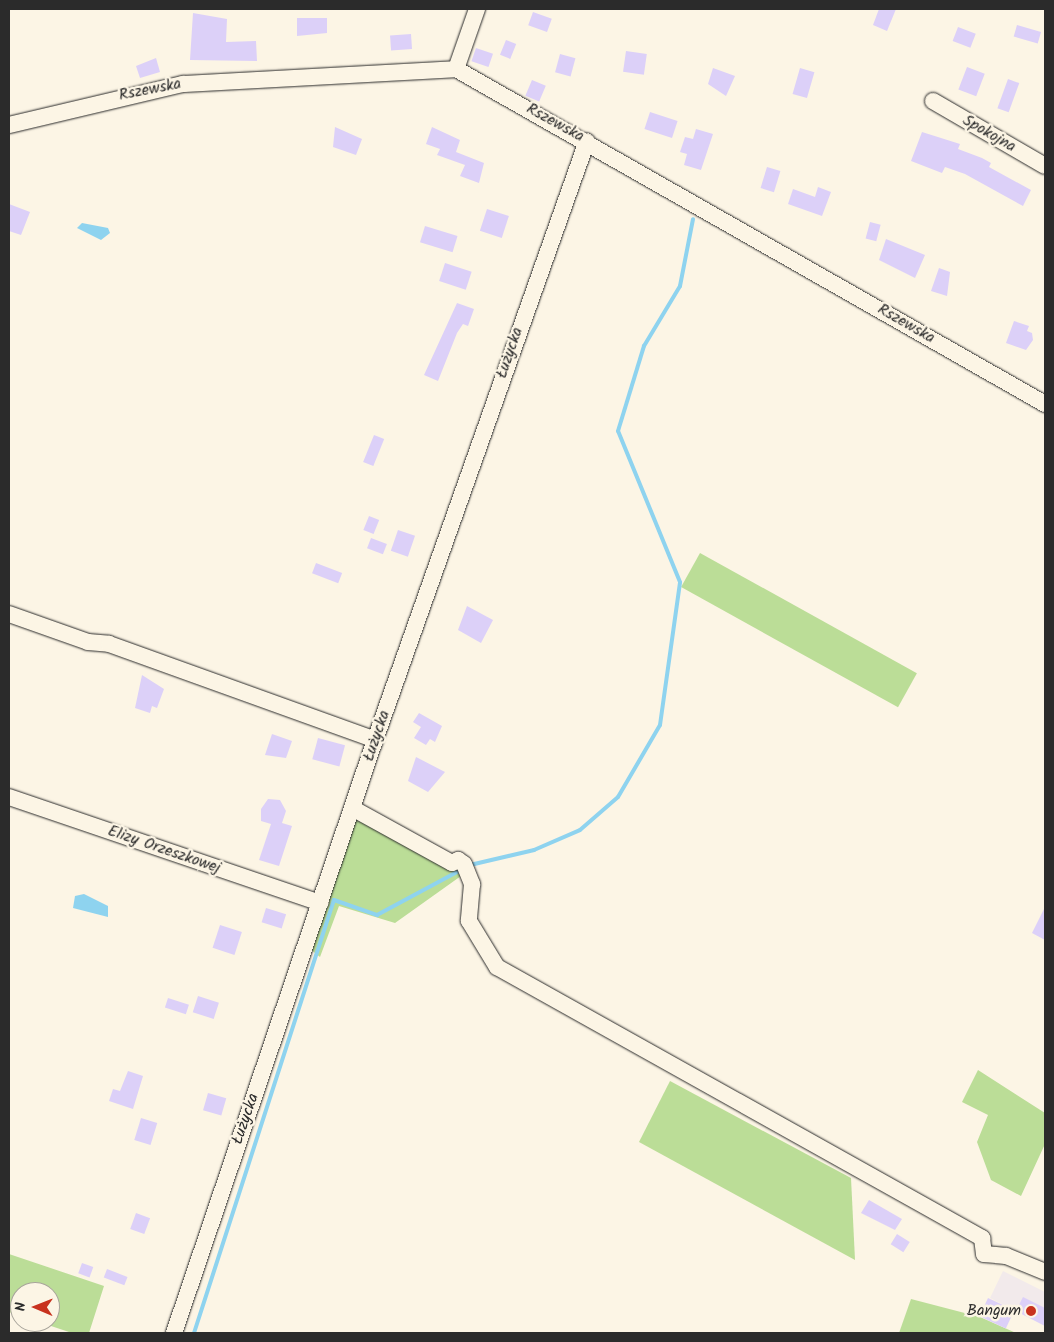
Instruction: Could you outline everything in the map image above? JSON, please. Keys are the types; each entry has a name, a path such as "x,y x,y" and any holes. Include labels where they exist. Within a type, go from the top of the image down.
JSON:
{"street":[{"path":"456,69 477,9"},
{"name":"Rszewska","path":"9,124 183,84 456,69 1044,398"},
{"name":"Spokojna","path":"933,101 1045,166"},
{"name":"Łużycka","path":"174,1333 375,740 587,141"},
{"path":"9,614 88,642 109,644 375,740"},
{"name":"Elizy Orzeszkowej","path":"9,797 320,903"},
{"path":"352,808 438,856 464,864 472,884 469,921 497,967 982,1238 984,1254 1006,1256 1045,1272"}],"shaded area":[{"name":"Bangum","path":"1003,1271 1045,1292 1045,1326 990,1298"}],"green space":[{"path":"700,553 917,673 898,707 681,587"},
{"path":"355,813 468,871 395,923 339,906 320,957 310,949"},
{"path":"978,1070 1045,1113 1045,1144 1021,1196 991,1180 977,1142 988,1115 962,1102"},
{"path":"670,1081 851,1178 855,1260 639,1142"},
{"path":"9,1254 104,1286 89,1333 72,1333 60,1329 60,1282 10,1282 9,1312"},
{"path":"911,1299 980,1317 1016,1333 899,1333"}],"water":[{"path":"82,223 108,228 110,233 101,240 77,228"},
{"path":"84,894 108,906 108,917 73,908 75,896"}],"building":[{"path":"879,9 896,9 887,31 873,25"},
{"path":"533,12 552,19 547,32 528,25"},
{"path":"193,13 227,19 226,42 256,41 257,61 190,60"},
{"path":"297,18 327,18 327,33 297,36"},
{"path":"1017,25 1041,32 1038,43 1014,37"},
{"path":"958,27 976,34 970,48 953,41"},
{"path":"411,34 412,49 391,50 390,35"},
{"path":"506,40 516,44 510,59 500,55"},
{"path":"476,48 493,54 488,67 471,61"},
{"path":"626,51 647,54 644,75 623,72"},
{"path":"560,54 575,58 571,76 555,72"},
{"path":"156,58 160,72 140,78 136,66"},
{"path":"967,67 985,74 976,96 958,89"},
{"path":"713,68 735,76 726,96 708,84"},
{"path":"800,68 814,72 807,98 793,94"},
{"path":"1008,79 1019,83 1009,112 997,108"},
{"path":"532,80 546,86 539,102 525,96"},
{"path":"650,112 678,121 672,138 644,129"},
{"path":"335,127 362,139 356,155 333,147"},
{"path":"432,127 460,140 456,152 484,163 479,183 460,176 465,165 437,155 440,149 426,144"},
{"path":"696,129 713,134 701,170 684,165 687,154 680,152 685,137 693,139"},
{"path":"922,132 960,144 958,149 991,163 989,167 1031,190 1023,206 965,174 945,167 942,173 911,161"},
{"path":"767,167 780,171 774,192 761,188"},
{"path":"818,187 831,192 822,216 788,204 793,189 815,197"},
{"path":"9,204 30,212 21,235 9,231"},
{"path":"487,209 509,216 502,238 480,231"},
{"path":"870,222 881,225 876,241 866,238"},
{"path":"425,226 458,236 453,252 420,242"},
{"path":"886,239 925,255 915,278 879,260"},
{"path":"445,263 472,272 466,290 439,281"},
{"path":"939,268 950,272 947,296 931,291"},
{"path":"457,303 474,309 468,326 463,324 457,333 438,381 424,375"},
{"path":"1014,321 1029,326 1027,331 1032,333 1033,340 1026,350 1006,343"},
{"path":"374,435 384,439 373,466 363,462"},
{"path":"369,516 379,520 374,534 363,530"},
{"path":"398,530 415,536 408,557 391,551"},
{"path":"371,538 387,544 383,554 367,548"},
{"path":"316,563 342,573 338,583 312,573"},
{"path":"467,606 493,620 481,643 458,630"},
{"path":"142,675 164,689 157,708 152,706 150,713 135,708"},
{"path":"419,713 442,726 435,742 430,739 426,745 414,738 421,727 413,722"},
{"path":"272,734 292,741 286,758 265,755"},
{"path":"318,738 345,745 339,766 312,759"},
{"path":"416,757 445,772 428,792 408,781"},
{"path":"268,799 280,800 286,811 282,823 292,826 279,866 259,860 271,824 261,821 261,809"},
{"path":"1045,907 1045,940 1032,933"},
{"path":"266,908 286,914 282,928 262,922"},
{"path":"220,925 242,932 234,955 213,948"},
{"path":"198,996 219,1003 214,1019 193,1012"},
{"path":"168,998 189,1005 186,1014 165,1008"},
{"path":"128,1071 143,1076 133,1109 109,1101 113,1089 120,1091"},
{"path":"208,1093 226,1098 221,1116 203,1110"},
{"path":"141,1118 157,1123 151,1145 134,1140"},
{"path":"869,1200 902,1219 895,1230 861,1213"},
{"path":"136,1213 150,1218 144,1234 130,1229"},
{"path":"897,1234 910,1242 903,1252 891,1244"},
{"path":"82,1263 93,1267 90,1277 78,1273"},
{"path":"107,1269 128,1277 124,1285 104,1277"},
{"path":"1023,1297 1045,1308 1045,1326 1016,1311"},
{"path":"988,1298 1014,1310 1006,1328 980,1316"}],"waterway":[{"path":"470,865 534,850 580,830 618,797 660,725 680,582 618,431 644,346 680,286 693,219"},
{"path":"194,1333 334,900 377,915 461,870"}],"place":[{"name":"Bangum","path":"1031,1311"}]}
